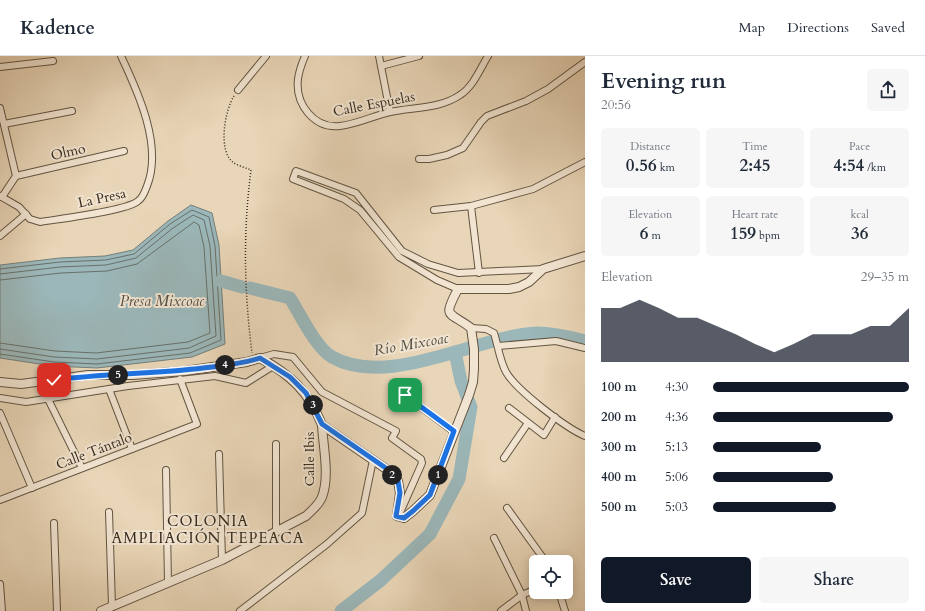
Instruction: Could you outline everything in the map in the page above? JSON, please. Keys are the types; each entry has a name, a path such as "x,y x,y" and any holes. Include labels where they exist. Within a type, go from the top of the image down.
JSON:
{"street":[{"name":"La Presa","path":"26,214 35,222 40,222 123,208 137,202 143,196 153,169 151,144 139,93 121,56"},
{"path":"238,90 266,56"},
{"name":"Calle Espuelas","path":"305,56 298,79 298,93 303,105 312,119 326,125 340,126 390,112 431,106 456,98 470,86 488,56"},
{"path":"379,56 390,112"},
{"path":"381,66 419,56"},
{"path":"0,67 53,61"},
{"path":"419,159 429,160 460,150 487,116 537,95 571,74 585,62"},
{"path":"0,108 7,144 16,176 1,196 19,207 26,214 0,236"},
{"path":"4,124 72,111"},
{"path":"0,142 7,144"},
{"name":"Olmo","path":"16,176 124,151"},
{"path":"434,210 471,206 533,189 585,162"},
{"path":"543,269 529,282 519,287 458,289 437,280 399,257 360,210 344,199 293,179 296,171 356,193 402,251 428,264 458,273 543,269 585,256"},
{"path":"471,206 479,273"},
{"path":"398,517 404,518 430,495 473,382 474,349 471,329 463,322 452,318 449,312 450,305 458,289"},
{"path":"471,329 486,329 494,334 506,372 514,383 576,432 585,436"},
{"path":"498,346 556,341 585,348"},
{"path":"0,398 26,402 180,379 215,376 246,383 263,362 274,354 293,357 322,392 396,431 392,438 421,459 422,464 398,517"},
{"path":"0,382 21,384 88,375 133,375 263,362"},
{"name":"Calle Ibis","path":"101,611 222,560 276,533 306,516 316,507 322,497 325,472 322,424 306,393 290,377 263,362"},
{"name":"Calle Tántalo","path":"0,500 197,424 180,379"},
{"path":"109,389 132,449"},
{"path":"405,395 454,431"},
{"path":"48,399 82,468"},
{"path":"509,408 544,435 556,417"},
{"path":"0,413 32,488"},
{"path":"504,458 528,423"},
{"path":"322,424 390,471 398,481 400,493 396,512 398,517"},
{"path":"276,444 276,533"},
{"path":"220,454 222,560"},
{"path":"240,611 327,544 362,513 373,460"},
{"path":"166,470 168,583"},
{"path":"507,508 541,555"},
{"path":"109,512 112,606"},
{"path":"54,523 57,611"},
{"path":"494,538 522,596 526,611"},
{"path":"0,584 2,611"},
{"path":"501,611 529,592"},
{"path":"561,599 565,611"}],"path":[{"path":"238,90 228,110 224,148 233,163 251,170 246,235 246,306 263,362"}],"water":[{"name":"Presa Mixcoac","path":"191,205 212,213 219,245 225,344 192,357 97,368 53,366 0,358 0,265 60,258 105,256 133,250 168,221"}],"waterway":[{"name":"Río Mixcoac","path":"221,281 242,287"},
{"name":"Río Mixcoac","path":"250,288 290,298 314,339 326,353 332,357 354,365 379,367 406,364 514,336 537,333 555,334 585,341"},
{"path":"341,611 381,580 430,534 459,479 471,407 461,381 455,352"}],"district":[{"name":"COLONIA AMPLIACIÓN TEPEACA","path":"208,530"}],"route":[{"path":"54,380 88,375 133,375 185,370 247,362 260,358 290,377 306,393 322,424 390,471 398,481 400,493 396,516 404,518 430,495 454,431 405,395"}]}
